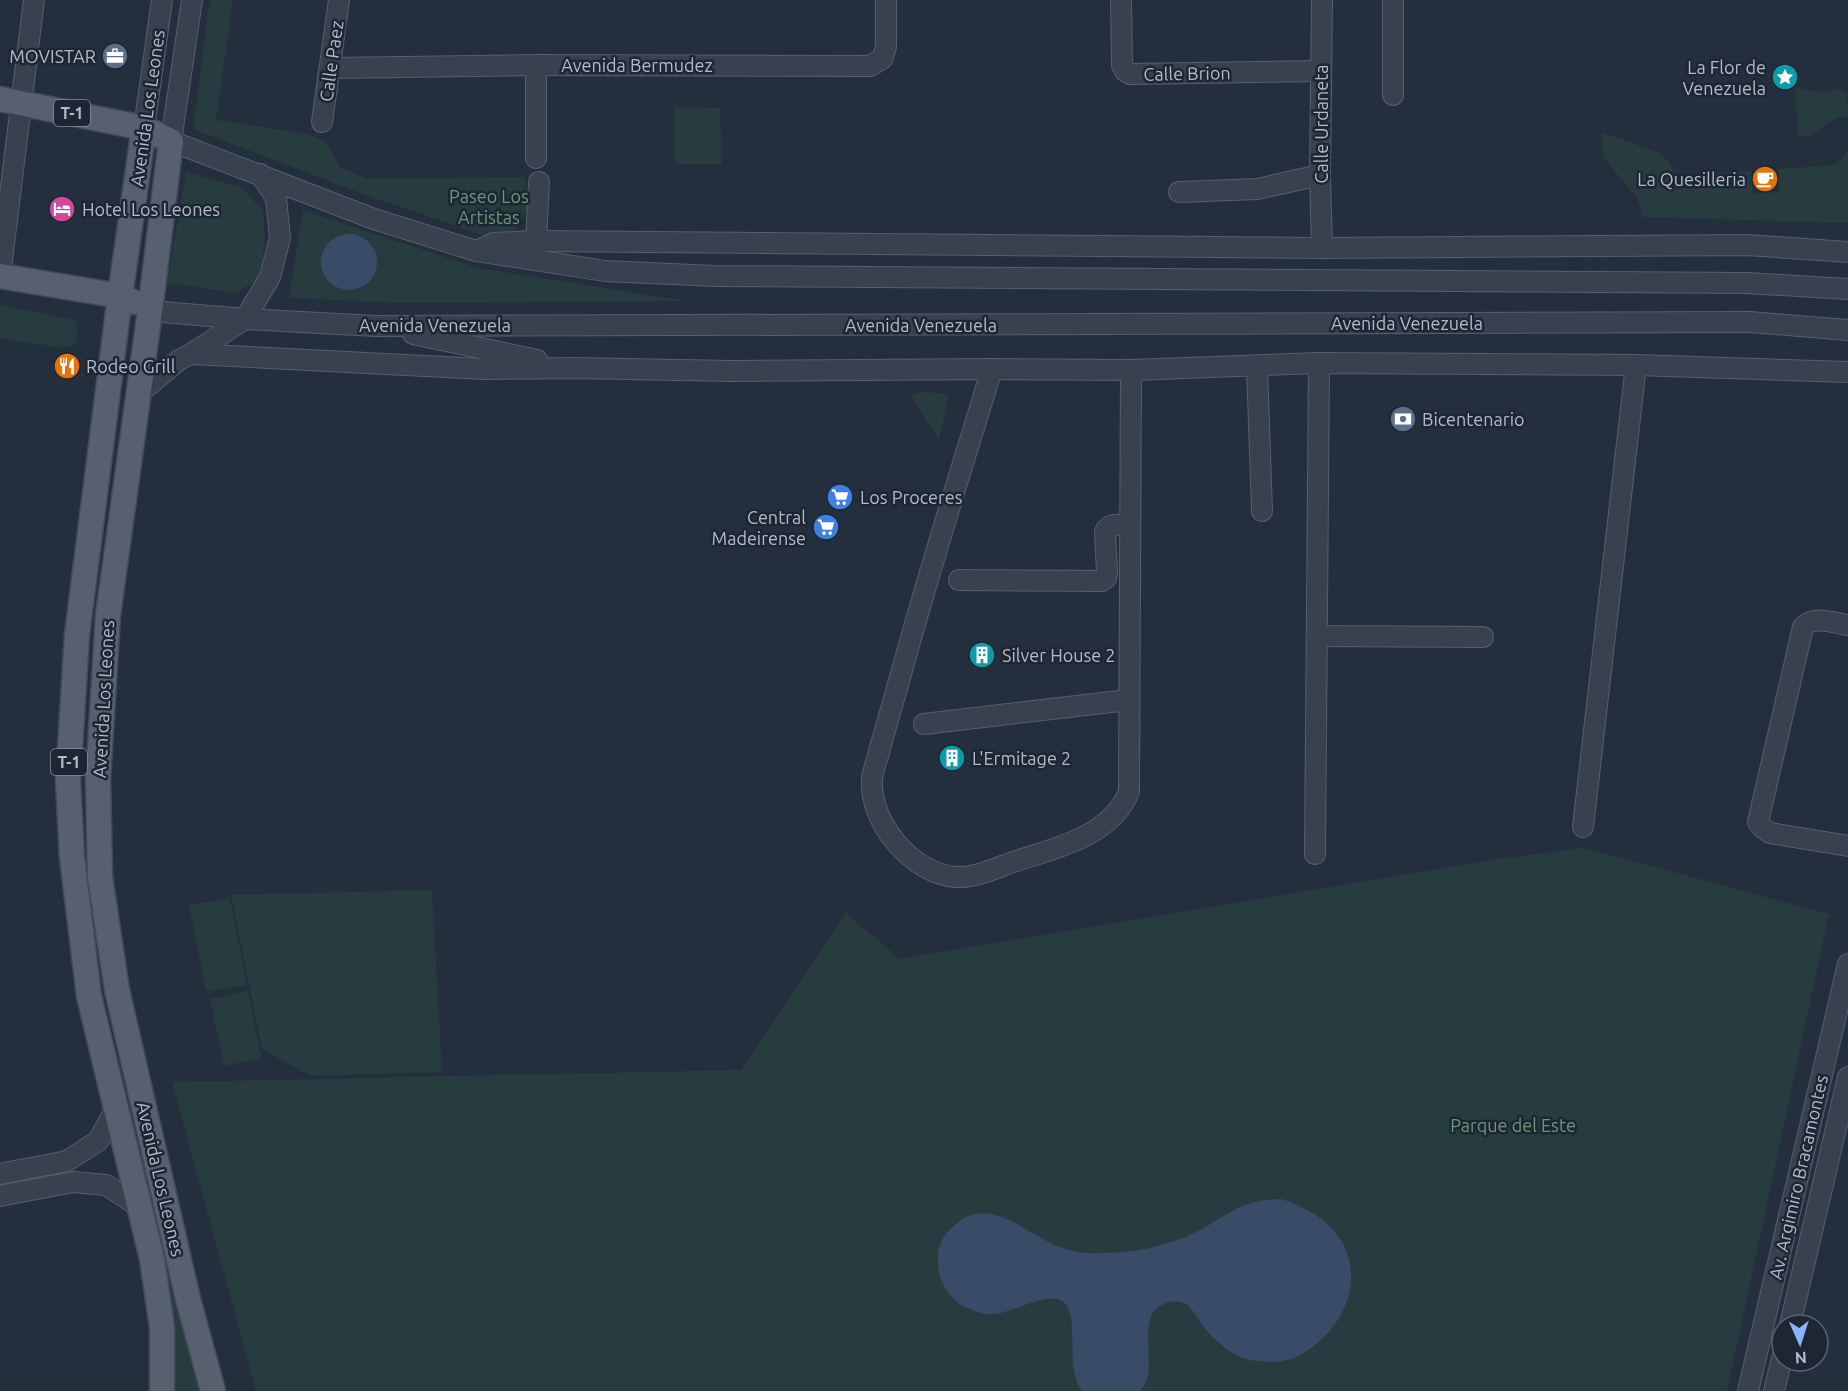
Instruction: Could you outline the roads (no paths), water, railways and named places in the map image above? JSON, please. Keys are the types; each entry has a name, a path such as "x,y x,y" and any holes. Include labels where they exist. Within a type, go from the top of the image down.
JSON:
{"main road":[{"name":"T-1","path":"11,101 144,128 171,141"},
{"name":"Avenida Los Leones","path":"144,128 77,635 68,781 72,857 89,996 152,1259 162,1327 162,1391"},
{"name":"Avenida Los Leones","path":"171,141 108,615 98,779 100,877 117,990 188,1299 213,1391"},
{"name":"Avenida Venezuela","path":"0,276 120,296 150,310"}],"street":[{"path":"0,276 11,101 34,0"},
{"name":"Avenida Los Leones","path":"144,128 162,0"},
{"name":"Avenida Los Leones","path":"171,141 192,0"},
{"name":"Calle Paez","path":"322,122 339,0"},
{"name":"Avenida Bermudez","path":"330,68 536,65 870,66 882,59 886,47 886,0"},
{"name":"Calle Brion","path":"1121,0 1122,65 1130,74 1321,71"},
{"name":"Calle Urdaneta","path":"1322,0 1320,175 1322,248"},
{"path":"1393,0 1393,95"},
{"path":"536,65 536,158"},
{"path":"171,141 374,219 476,251 605,271 715,276 1747,283 1848,288"},
{"path":"138,394 179,360 245,319 270,277 280,238 276,198 260,174"},
{"path":"1179,192 1257,189 1320,175"},
{"path":"536,241 539,182"},
{"path":"476,251 494,243 536,241 1322,248 1747,245 1848,252"},
{"name":"Avenida Venezuela","path":"150,310 245,319 376,326 1750,322 1848,330"},
{"path":"376,326 573,368"},
{"name":"Avenida Venezuela","path":"191,354 484,369 1131,370 1319,363 1636,365 1848,372"},
{"path":"1315,855 1319,363"},
{"path":"1583,827 1636,365"},
{"path":"1257,366 1262,511"},
{"path":"992,369 918,612 872,779 877,813 888,832 905,853 918,864 956,877 978,874 1083,839 1123,806 1129,792 1131,370"},
{"path":"959,580 1102,581 1106,578 1107,573 1105,532 1107,527 1130,525"},
{"path":"1848,625 1815,620 1803,627 1758,822 1770,833 1848,846"},
{"path":"1317,636 1483,637"},
{"path":"924,724 1128,700"},
{"name":"Av. Argimiro Bracamontes","path":"1748,1391 1848,964"},
{"path":"1793,1313 1848,1077"},
{"path":"0,1174 67,1161 98,1141 116,1109"},
{"path":"0,1196 73,1182 106,1185 140,1207"},
{"path":"1774,1391 1778,1373"}],"water":[{"path":"349,234 364,239 372,247 377,262 372,277 364,285 349,290 334,285 326,277 321,262 326,247 334,239"},
{"path":"1281,1199 1310,1211 1334,1230 1345,1248 1351,1275 1347,1301 1334,1325 1315,1345 1298,1356 1286,1360 1255,1361 1237,1355 1212,1337 1189,1306 1181,1302 1172,1302 1155,1310 1150,1320 1149,1371 1140,1391 1083,1391 1077,1382 1074,1370 1071,1317 1068,1307 1062,1301 1047,1299 1000,1313 981,1313 964,1307 955,1300 944,1287 940,1277 939,1249 945,1236 968,1216 980,1213 1007,1219 1068,1250 1114,1253 1151,1248 1175,1241 1246,1205"}],"place":[{"name":"MOVISTAR","path":"115,56"},
{"name":"La Flor de Venezuela","path":"1785,77"},
{"name":"La Quesilleria","path":"1765,179"},
{"name":"Hotel Los Leones","path":"62,209"},
{"name":"Rodeo Grill","path":"67,366"},
{"name":"Bicentenario","path":"1403,419"},
{"name":"Los Proceres","path":"840,497"},
{"name":"Central Madeirense","path":"826,527"},
{"name":"Silver House 2","path":"982,655"},
{"name":"L'Ermitage 2","path":"952,758"}],"park label":[{"name":"Paseo Los Artistas","path":"489,206"},
{"name":"Parque del Este","path":"1513,1125"}]}
